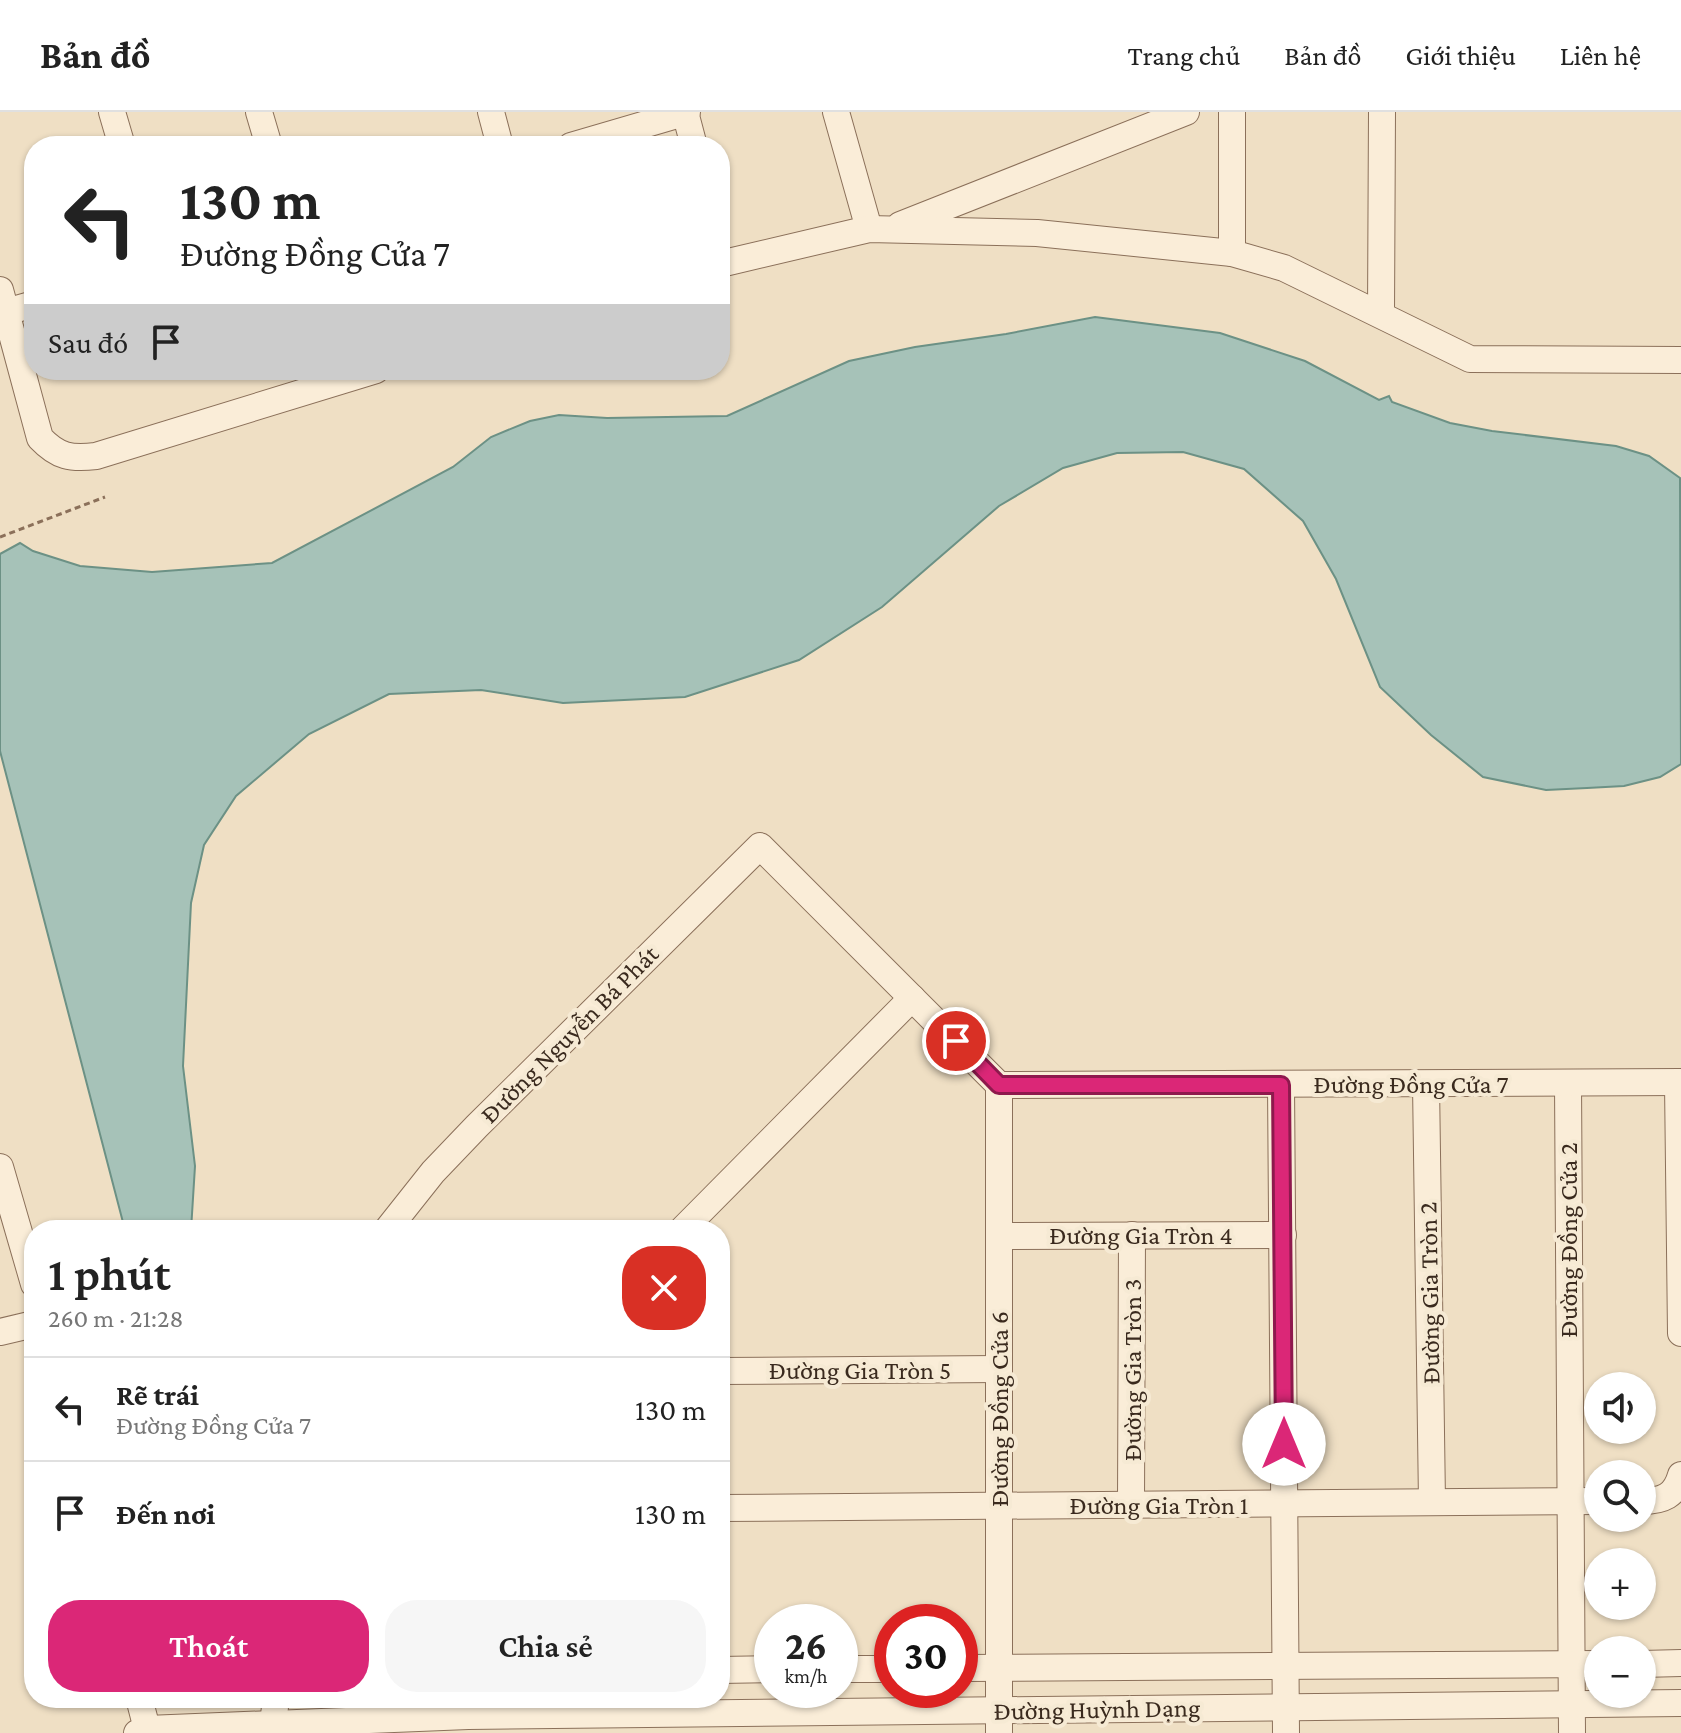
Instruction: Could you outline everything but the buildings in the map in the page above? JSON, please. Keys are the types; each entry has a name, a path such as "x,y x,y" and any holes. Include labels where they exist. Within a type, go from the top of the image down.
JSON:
{"street":[{"path":"112,112 119,136"},
{"path":"259,112 266,136"},
{"path":"491,112 497,136"},
{"path":"605,136 686,112 692,136"},
{"path":"836,112 879,229"},
{"path":"730,255 879,229 1186,112"},
{"path":"1232,112 1232,253"},
{"path":"1381,314 1382,112"},
{"path":"879,229 1037,233 1232,253 1284,268 1470,359 1681,360"},
{"path":"24,303 3,301 24,379"},
{"path":"24,380 40,438 53,452 72,459 96,456 324,380"},
{"name":"Đường Nguyễn Bá Phát","path":"395,1220 433,1172 477,1126 760,846 912,998"},
{"path":"692,1220 912,998 999,1085"},
{"path":"1679,1082 1681,1333"},
{"name":"Đường Đồng Cửa 7","path":"999,1085 1679,1082"},
{"name":"Đường Đồng Cửa 2","path":"1568,1083 1572,1733"},
{"name":"Đường Gia Tròn 2","path":"1426,1084 1432,1502"},
{"name":"Đường Đồng Cửa 6","path":"999,1085 999,1722"},
{"path":"1281,1085 1286,1720"},
{"path":"0,1167 24,1250"},
{"name":"Đường Gia Tròn 3","path":"1131,1505 1132,1235"},
{"name":"Đường Gia Tròn 4","path":"999,1236 1283,1235"},
{"path":"0,1332 24,1326"},
{"name":"Đường Gia Tròn 5","path":"730,1371 999,1369"},
{"path":"1656,1501 1670,1496 1681,1475"},
{"name":"Đường Gia Tròn 1","path":"730,1508 1584,1501"},
{"path":"1656,1664 1681,1663"},
{"name":"Đường Huỳnh Dạng","path":"978,1668 1584,1664"},
{"path":"730,1670 754,1669"},
{"name":"Đường Huỳnh Dạng","path":"142,1731 272,1729 468,1716 999,1722 1286,1720 1572,1704 1681,1703"},
{"path":"140,1708 142,1731"},
{"path":"272,1729 275,1708"}],"path":[{"path":"0,537 105,497"}],"water":[{"path":"1095,317 1220,333 1305,361 1379,400 1389,396 1392,402 1450,423 1616,446 1649,456 1680,478 1681,764 1660,777 1624,786 1546,790 1483,777 1431,735 1380,687 1336,579 1303,521 1244,469 1183,452 1117,453 1063,468 999,506 882,607 799,660 685,697 563,703 481,690 389,694 309,734 236,796 204,845 191,903 183,1066 195,1166 192,1220 122,1220 0,751 0,554 20,543 33,551 80,566 152,572 272,563 453,467 491,437 530,421 559,415 607,418 727,416 849,361 915,347"}],"route":[{"path":"956,1041 999,1085 1281,1085 1284,1444"}]}
